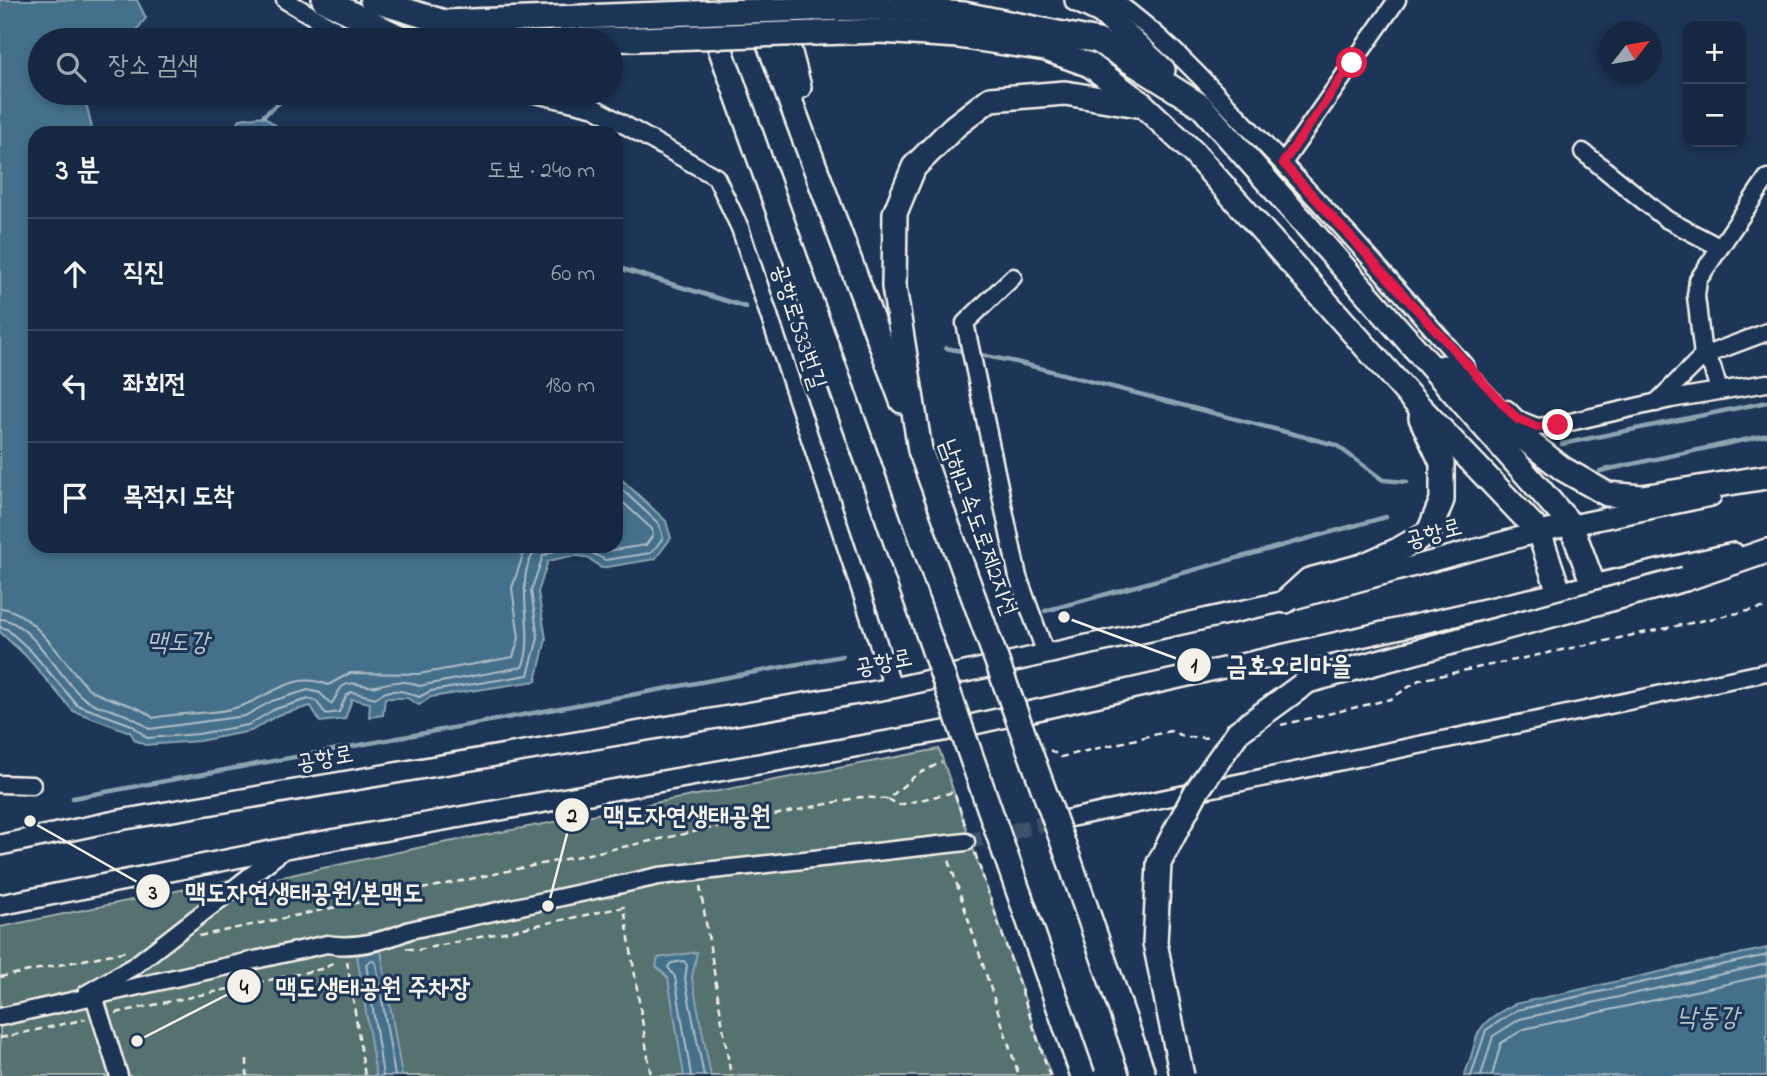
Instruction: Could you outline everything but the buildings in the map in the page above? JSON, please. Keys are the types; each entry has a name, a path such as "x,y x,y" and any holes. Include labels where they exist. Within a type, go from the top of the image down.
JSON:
{"highway":[{"path":"324,0 381,28"},
{"path":"372,0 444,22 877,8 964,15 1098,41 1201,106"},
{"path":"703,0 1083,1076"},
{"name":"남해고속도로제2지선","path":"753,0 1070,862 1144,1076"},
{"path":"776,0 835,222"},
{"path":"1067,0 1107,6"},
{"path":"1077,0 1107,6 1201,106 1422,353 1571,525 1593,584"},
{"path":"623,39 880,31 958,37 1046,49 1090,65 1144,106 1192,151 1413,400 1539,532 1559,592"},
{"path":"920,450 894,288 895,213 914,167 955,126 990,99 1065,93 1144,106"},
{"path":"1422,353 1471,383 1521,436 1563,469 1607,495 1642,498 1767,477"},
{"path":"1286,601 1309,580 1362,566 1398,551 1429,531 1442,500 1442,463 1413,400"},
{"path":"1182,1076 1155,943 1159,863 1196,792 1238,732 1308,681 1685,579 1767,548"}],"main road":[{"name":"공항로","path":"0,845 120,820 893,688 1286,601 1539,532 1767,485"},
{"path":"0,905 286,848 944,732 1593,584 1767,548"}],"street":[{"path":"285,0 333,28"},
{"path":"1283,163 1396,0"},
{"path":"1107,6 1152,29 1283,163 1466,367 1517,419 1537,427 1558,425 1656,402 1767,383"},
{"name":"공항로533번길","path":"583,105 596,108 716,177 740,228 893,688"},
{"path":"1583,152 1666,219 1719,247"},
{"path":"1718,390 1712,367 1703,356 1696,296 1698,280 1767,178"},
{"path":"1013,277 965,323 1018,577 1045,654"},
{"path":"1656,402 1703,356 1767,332"},
{"path":"1422,353 1442,353 1466,367"},
{"path":"1061,820 1767,672"},
{"path":"0,784 32,785"},
{"path":"0,1017 327,944 346,947 391,938 410,929 659,876 966,842"},
{"path":"86,998 134,966 286,848"},
{"path":"86,998 119,1076"}],"path":[{"path":"1276,727 1391,699 1419,680 1767,607"},
{"path":"1045,746 1061,757 1170,731 1186,737 1214,738"},
{"path":"164,943 860,797 888,799 916,775 942,762"},
{"path":"948,846 951,872 1019,1076"},
{"path":"698,872 731,1076"},
{"path":"394,945 418,950 624,907 651,1076"},
{"path":"993,907 1050,1076"},
{"path":"0,977 136,949"},
{"path":"103,1016 326,968 345,954 365,1076"},
{"path":"0,1038 90,1018"},
{"path":"247,1059 247,1076"}],"green space":[{"path":"939,749 1051,1076 0,1076 0,927 239,878 253,883 422,847"}],"water":[{"name":"맥도강","path":"0,0 137,0 146,18 138,28 28,28 28,105 87,105 91,126 28,126 28,553 623,553 623,481 666,521 671,538 655,559 601,568 589,559 576,556 548,561 538,592 546,639 536,681 431,697 419,705 407,698 385,698 383,715 369,717 370,703 352,699 345,719 320,722 311,706 278,715 251,731 199,741 145,745 135,740 130,732 73,711 26,656 0,632"},
{"path":"263,116 277,126 236,126 240,119"},
{"name":"낙동강","path":"1767,948 1767,1076 1464,1076 1478,1033 1489,1019 1515,1004"},
{"path":"381,951 402,1076 376,1076 357,955"},
{"path":"697,952 692,978 711,1076 684,1076 668,978 656,966 658,958"}],"waterway":[{"path":"263,116 276,105"},
{"path":"623,269 746,307"},
{"path":"946,348 1016,362 1336,445 1383,480 1407,482"},
{"path":"1562,444 1767,402"},
{"path":"1600,471 1767,435"},
{"path":"1045,611 1386,517"},
{"path":"73,798 842,656"}],"tunnel":[{"path":"966,842 1061,820"}],"place":[{"name":"금호오리마을","path":"1064,617"},
{"name":"맥도자연생태공원/본맥도","path":"30,821"},
{"name":"맥도자연생태공원","path":"548,906"},
{"name":"맥도생태공원 주차장","path":"137,1041"}],"route":[{"path":"1352,63 1283,163 1466,367 1517,419 1537,427 1558,425"}]}
